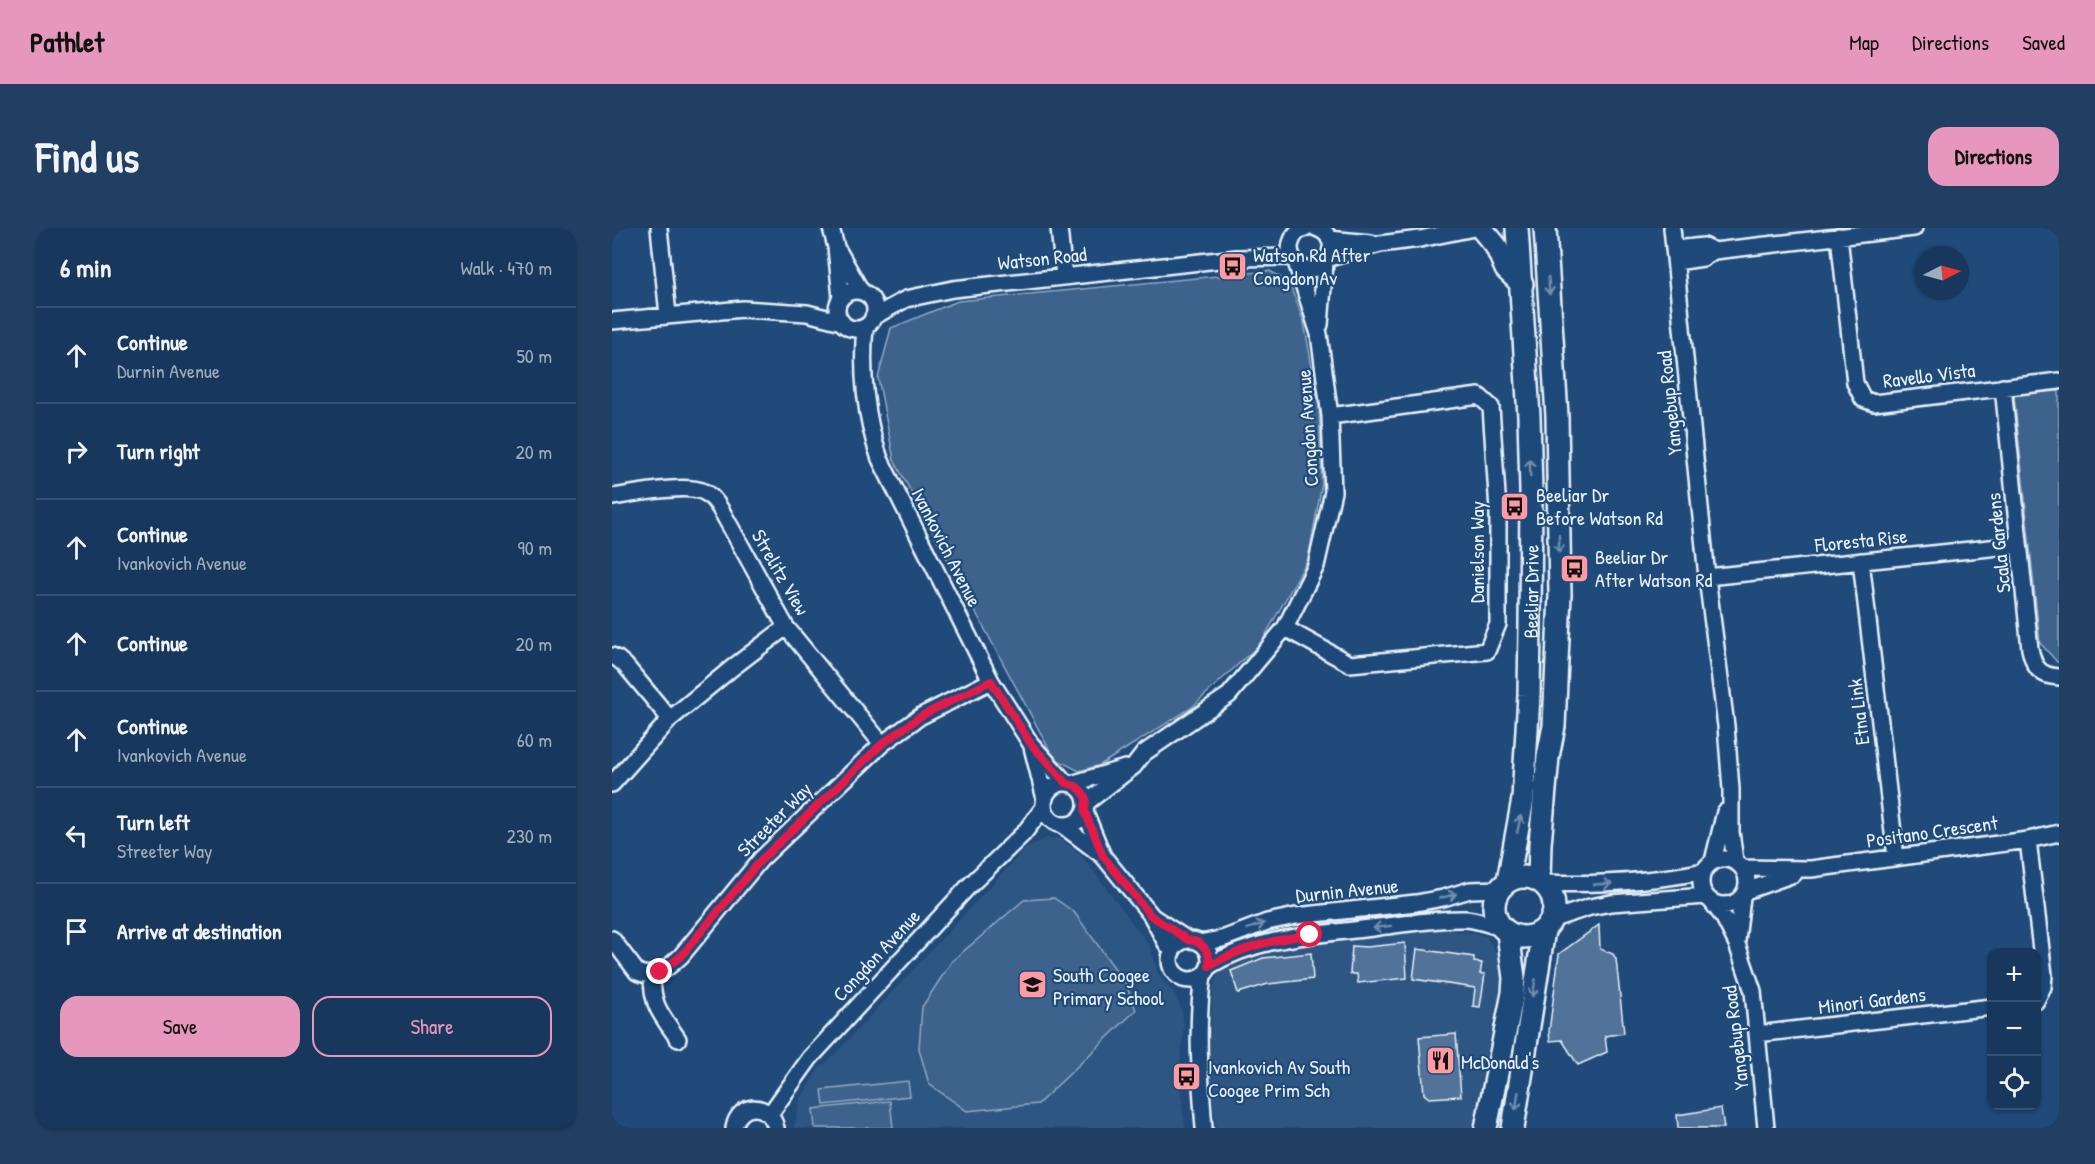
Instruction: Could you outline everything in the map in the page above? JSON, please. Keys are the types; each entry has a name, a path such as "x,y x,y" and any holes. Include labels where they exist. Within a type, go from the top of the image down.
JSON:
{"highway":[{"path":"1481,228 1496,246 1506,269 1522,284"},
{"name":"Beeliar Drive","path":"1504,885 1521,815 1529,694 1531,491 1522,284 1517,228"},
{"name":"Beeliar Drive","path":"1541,230 1557,416 1560,595 1554,726 1548,757 1540,844 1542,882"},
{"path":"1513,1128 1554,899 1542,882 1523,876 1504,885 1494,908 1498,922 1505,930 1523,937 1531,937 1548,924"},
{"path":"1486,1128 1513,993 1514,978 1505,930"}],"street":[{"path":"659,228 668,315"},
{"path":"831,228 836,247 840,301 837,311 844,325"},
{"path":"1059,228 1064,277"},
{"path":"1309,231 1290,251 1294,260 1301,266 1314,268 1327,260 1380,244 1474,228"},
{"name":"Yangebup Road","path":"1672,228 1707,577 1726,726 1731,789 1731,832 1739,864"},
{"path":"1675,255 1704,246 1714,251 1914,228"},
{"path":"1309,231 1380,244"},
{"path":"1309,231 1331,251 1327,260"},
{"name":"Watson Road","path":"1254,257 1309,231"},
{"name":"Ravello Vista","path":"1839,236 1855,383 1863,399 1874,403 2059,381"},
{"path":"612,321 742,309 807,313 858,329 869,322 875,307 836,247"},
{"name":"Watson Road","path":"865,294 906,299 953,289 1254,257 1294,260"},
{"name":"Congdon Avenue","path":"1086,807 1134,766 1144,753 1229,695 1286,628 1316,566 1333,492 1330,416 1319,334 1294,260"},
{"name":"Congdon Avenue","path":"1319,334 1327,260"},
{"path":"807,313 840,301 854,291 865,294"},
{"name":"Watson Road","path":"869,322 906,299"},
{"name":"Ivankovich Avenue","path":"869,322 862,355 870,428 880,459 991,681 1031,744 1069,784"},
{"name":"Ivankovich Avenue","path":"844,325 862,355"},
{"name":"Scala Gardens","path":"2003,387 2033,665 2051,677 2059,677"},
{"name":"Danielson Way","path":"1286,628 1350,664 1486,651 1498,624 1498,510 1491,406 1479,396 1330,416"},
{"name":"Strelitz View","path":"612,496 686,488 707,493 725,517 786,627 882,744"},
{"name":"Floresta Rise","path":"1707,577 2019,545"},
{"name":"Etna Link","path":"1861,561 1896,858"},
{"path":"612,784 670,719 786,627"},
{"path":"612,656 625,665 670,719"},
{"name":"Streeter Way","path":"652,975 668,968 681,956 761,860 882,744 921,716 991,681"},
{"name":"Ivankovich Avenue","path":"1031,744 1044,803"},
{"name":"Congdon Avenue","path":"1069,784 1134,766"},
{"path":"1103,856 1082,791 1069,784 1053,787 1044,803 1046,814 1052,821 1103,856 1150,915 1172,950"},
{"name":"Yangebup Road","path":"1708,866 1731,789"},
{"name":"Congdon Avenue","path":"773,1121 810,1058 968,887 1024,833 1044,803"},
{"path":"1060,825 1077,823 1086,807"},
{"name":"Congdon Avenue","path":"1024,833 1060,825"},
{"name":"Positano Crescent","path":"1744,894 1780,877 1811,869 2028,840 2059,833"},
{"path":"2028,840 2041,948"},
{"path":"1542,882 1589,885 1639,882 1708,866 1725,858 1739,864 1747,878 1744,894 1730,904 1721,905 1709,899 1611,903 1590,907 1548,924"},
{"name":"Positano Crescent","path":"1739,864 1811,869"},
{"path":"1708,866 1701,883 1709,899"},
{"name":"Durnin Avenue","path":"1194,941 1222,939 1267,922 1296,916 1416,903 1470,890 1504,885"},
{"name":"Yangebup Road","path":"1737,944 1739,913 1744,894"},
{"name":"Yangebup Road","path":"1709,899 1724,918 1737,944 1753,991 1766,1128"},
{"path":"1150,915 1194,941 1209,953 1199,1022 1199,1069 1204,1128"},
{"name":"Durnin Avenue","path":"1206,971 1224,957 1258,944 1301,936 1468,919 1505,930"},
{"path":"612,939 637,972 652,975 655,1005 678,1039"},
{"path":"1194,941 1176,945 1169,961 1173,972 1182,979 1199,1022"},
{"path":"2041,950 2044,975 2041,992"},
{"path":"1182,979 1193,980 1206,971"},
{"name":"Minori Gardens","path":"1757,1034 1987,1008"},
{"path":"734,1128 738,1116 744,1111 757,1108 773,1121"}],"shaded area":[{"path":"1270,271 1289,283 1304,322 1319,406 1322,484 1308,559 1261,643 1191,708 1100,765 1079,771 1054,758 894,460 878,378 891,328 958,301"},
{"path":"2059,391 2059,662 2057,662 2040,643 2014,395"},
{"name":"South Coogee Primary School","path":"1047,838 1061,839 1082,856 1150,946 1157,971 1175,994 1182,1011 1184,1026 1179,1075 1185,1128 794,1128 800,1100 818,1070 1026,848"},
{"path":"1054,898 1074,912 1126,984 1136,1010 1038,1104 967,1111 929,1084 919,1049 922,1007 952,961 1024,900"},
{"path":"1445,929 1486,936 1502,962 1503,979 1479,1097 1482,1108 1478,1128 1216,1128 1209,1063 1213,987 1220,969 1246,956 1305,942"},
{"path":"908,1081 910,1096 824,1105 822,1090"},
{"path":"890,1101 893,1128 815,1128 813,1109"}],"building":[{"path":"1599,925 1600,949 1613,954 1616,959 1624,1033 1605,1036 1607,1052 1578,1065 1562,1040 1550,1041 1549,1032 1559,954"},
{"path":"1405,943 1407,978 1358,983 1357,974 1350,974 1352,946 1367,947"},
{"path":"1417,949 1474,957 1474,962 1482,963 1480,974 1485,974 1480,1007 1473,1006 1475,988 1413,979"},
{"path":"1311,953 1313,979 1268,984 1238,993 1231,971 1263,958"},
{"path":"1456,1034 1461,1096 1429,1098 1424,1094 1419,1037"},
{"path":"1721,1108 1724,1128 1678,1128 1677,1115"}],"place":[{"name":"Watson Rd After Congdon Av","path":"1232,266"},
{"name":"Beeliar Dr Before Watson Rd","path":"1515,506"},
{"name":"Beeliar Dr After Watson Rd","path":"1574,568"},
{"name":"South Coogee Primary School","path":"1032,985"},
{"name":"McDonald's","path":"1440,1061"},
{"name":"Ivankovich Av South Coogee Prim Sch","path":"1187,1077"}],"route":[{"path":"660,972 681,956 761,860 882,744 921,716 991,681 1031,744 1066,783 1082,791 1086,799 1085,812 1103,856 1150,915 1188,940 1195,940 1205,947 1209,953 1209,966 1224,957 1258,944 1310,935"}]}
